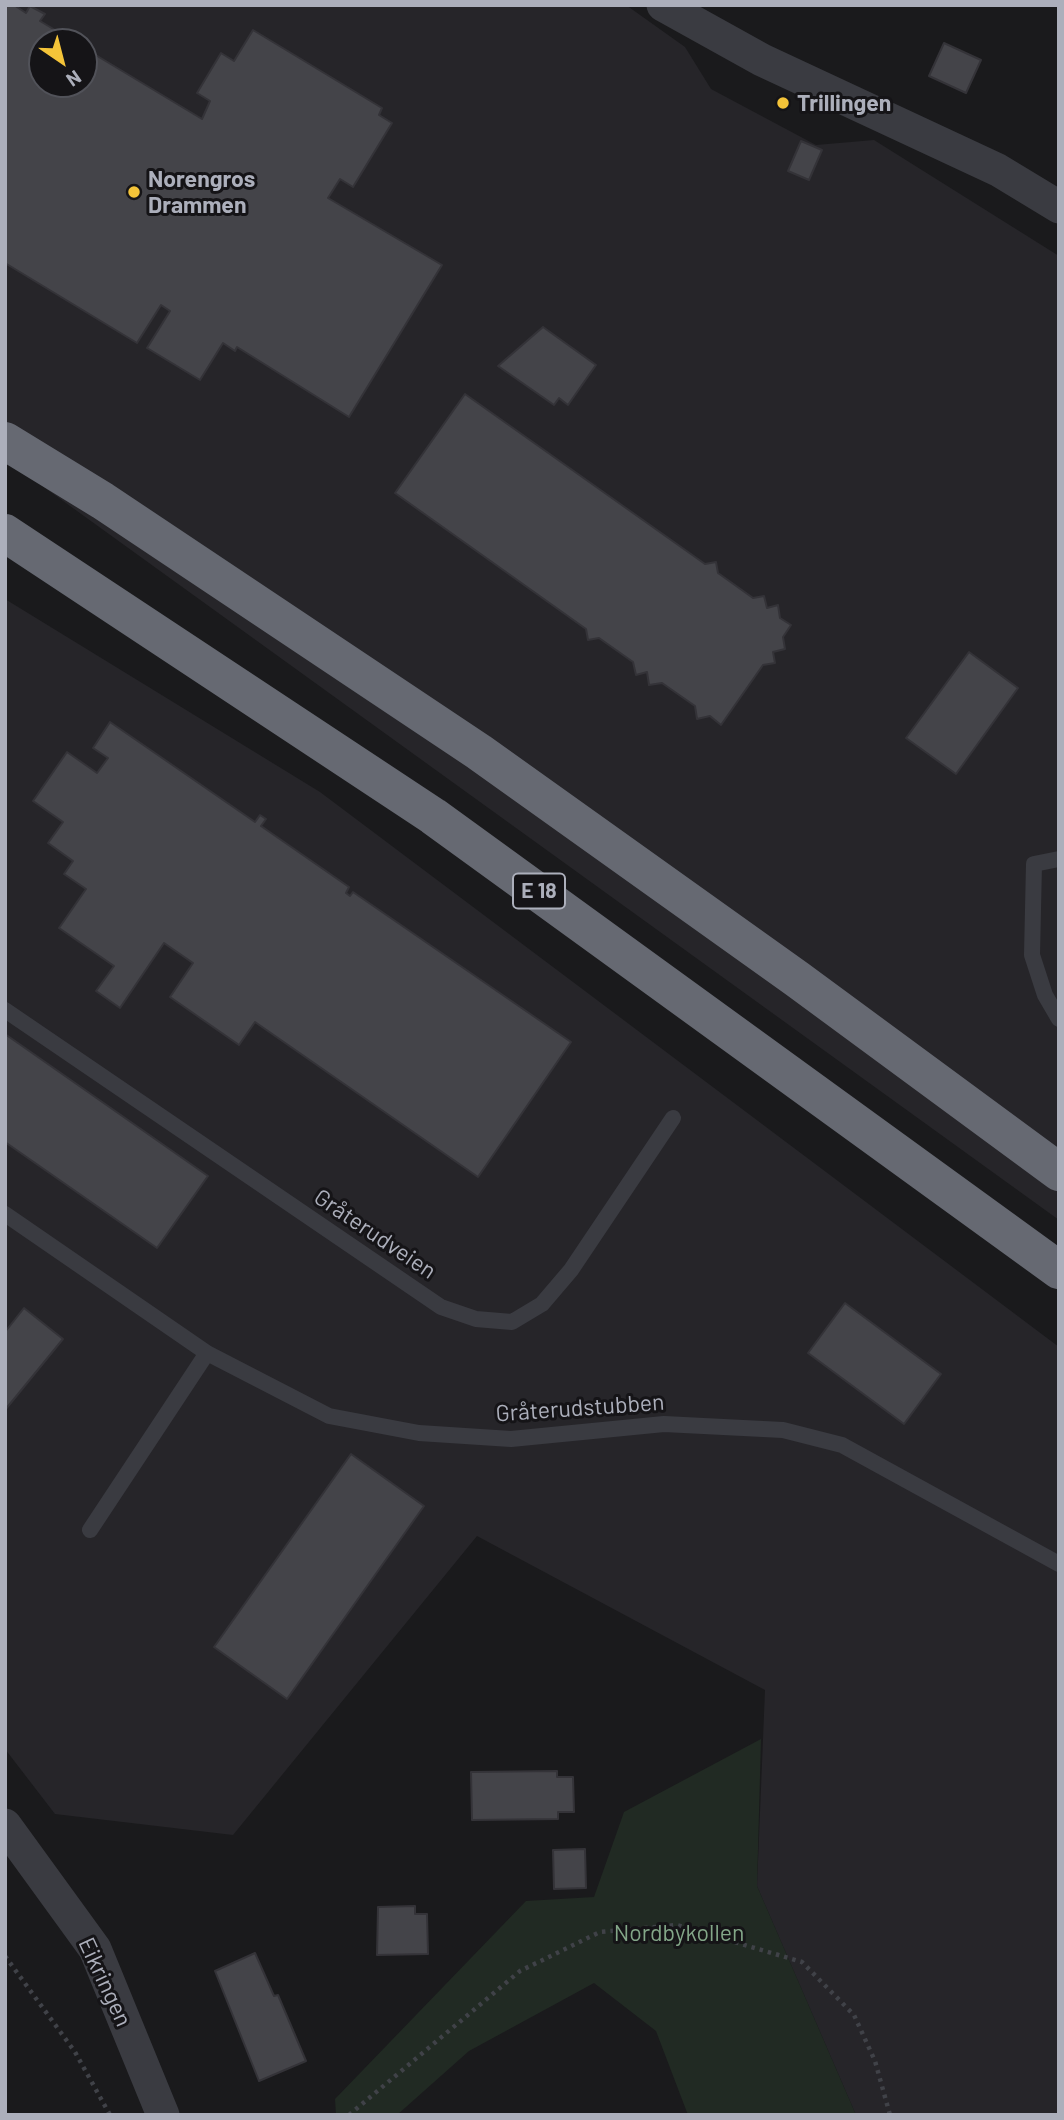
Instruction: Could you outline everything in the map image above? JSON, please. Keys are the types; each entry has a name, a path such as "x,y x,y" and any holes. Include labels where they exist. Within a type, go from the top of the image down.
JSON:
{"highway":[{"path":"5,441 103,501 478,752 797,979 1059,1172"},
{"name":"E 18","path":"5,533 433,816 1059,1270"}],"street":[{"path":"663,5 762,60 998,170 1059,206"},
{"name":"Eikringen","path":"5,1825 94,1949 163,2115"}],"lane":[{"path":"1059,859 1034,864 1032,955 1045,995 1059,1019"},
{"name":"Gråterudveien","path":"5,1010 441,1307 477,1319 512,1322 542,1304 571,1270 673,1118"},
{"name":"Gråterudstubben","path":"5,1214 207,1353 329,1416 419,1433 511,1439 664,1424 783,1430 842,1445 1059,1564"},
{"path":"90,1530 207,1353"}],"path":[{"path":"349,2115 520,1971 600,1932 677,1925 802,1962 854,2015 875,2061 890,2115"},
{"path":"5,1956 75,2052 110,2115"}],"shaded area":[{"path":"5,5 626,5 685,47 711,89 816,145 874,140 1059,256 1059,1220 5,459"},
{"path":"5,599 320,792 1059,1347 1059,2115 856,2115 757,1886 765,1690 477,1536 233,1835 55,1814 5,1749"}],"green space":[{"name":"Nordbykollen","path":"761,1739 757,1886 856,2115 688,2115 656,2031 594,1983 469,2051 397,2115 336,2115 335,2099 526,1901 594,1897 624,1812"}],"building":[{"path":"5,5 14,5 26,13 30,6 45,14 40,21 52,28 28,28 28,98 98,98 98,56 202,119 210,101 197,93 221,53 234,61 253,30 382,108 379,115 392,123 353,187 340,179 328,198 442,265 349,417 237,347 235,351 223,343 200,380 147,348 170,311 161,305 137,343 5,263"},
{"path":"944,43 981,60 966,93 929,76"},
{"path":"801,141 822,150 809,180 788,171"},
{"path":"543,327 596,365 568,405 559,398 554,405 498,366"},
{"path":"465,394 705,564 716,562 718,573 753,598 764,596 767,608 778,605 780,618 791,625 783,637 785,649 773,652 775,663 763,665 721,725 710,716 697,719 695,706 662,683 649,685 647,672 636,675 633,662 599,638 588,640 586,629 395,493"},
{"path":"969,652 1018,688 956,774 906,738"},
{"path":"110,722 255,822 260,815 266,819 261,826 349,887 346,893 350,896 353,892 571,1042 478,1177 255,1022 239,1045 170,997 193,963 164,943 120,1008 96,991 114,966 59,928 86,889 64,874 73,861 48,843 63,822 33,801 67,752 97,773 108,758 93,748"},
{"path":"5,1034 208,1176 157,1248 5,1142"},
{"path":"845,1303 941,1374 904,1424 808,1353"},
{"path":"24,1308 63,1339 5,1410 5,1332"},
{"path":"351,1454 424,1506 287,1699 214,1647"},
{"path":"557,1771 557,1777 573,1777 574,1812 558,1812 558,1819 472,1820 471,1772"},
{"path":"585,1849 586,1888 554,1889 553,1850"},
{"path":"415,1906 415,1914 427,1914 428,1954 377,1955 378,1907"},
{"path":"255,1953 274,1996 278,1995 306,2061 259,2081 215,1971"}],"place":[{"name":"Trillingen","path":"783,103"},
{"name":"Norengros Drammen","path":"134,192"}]}
